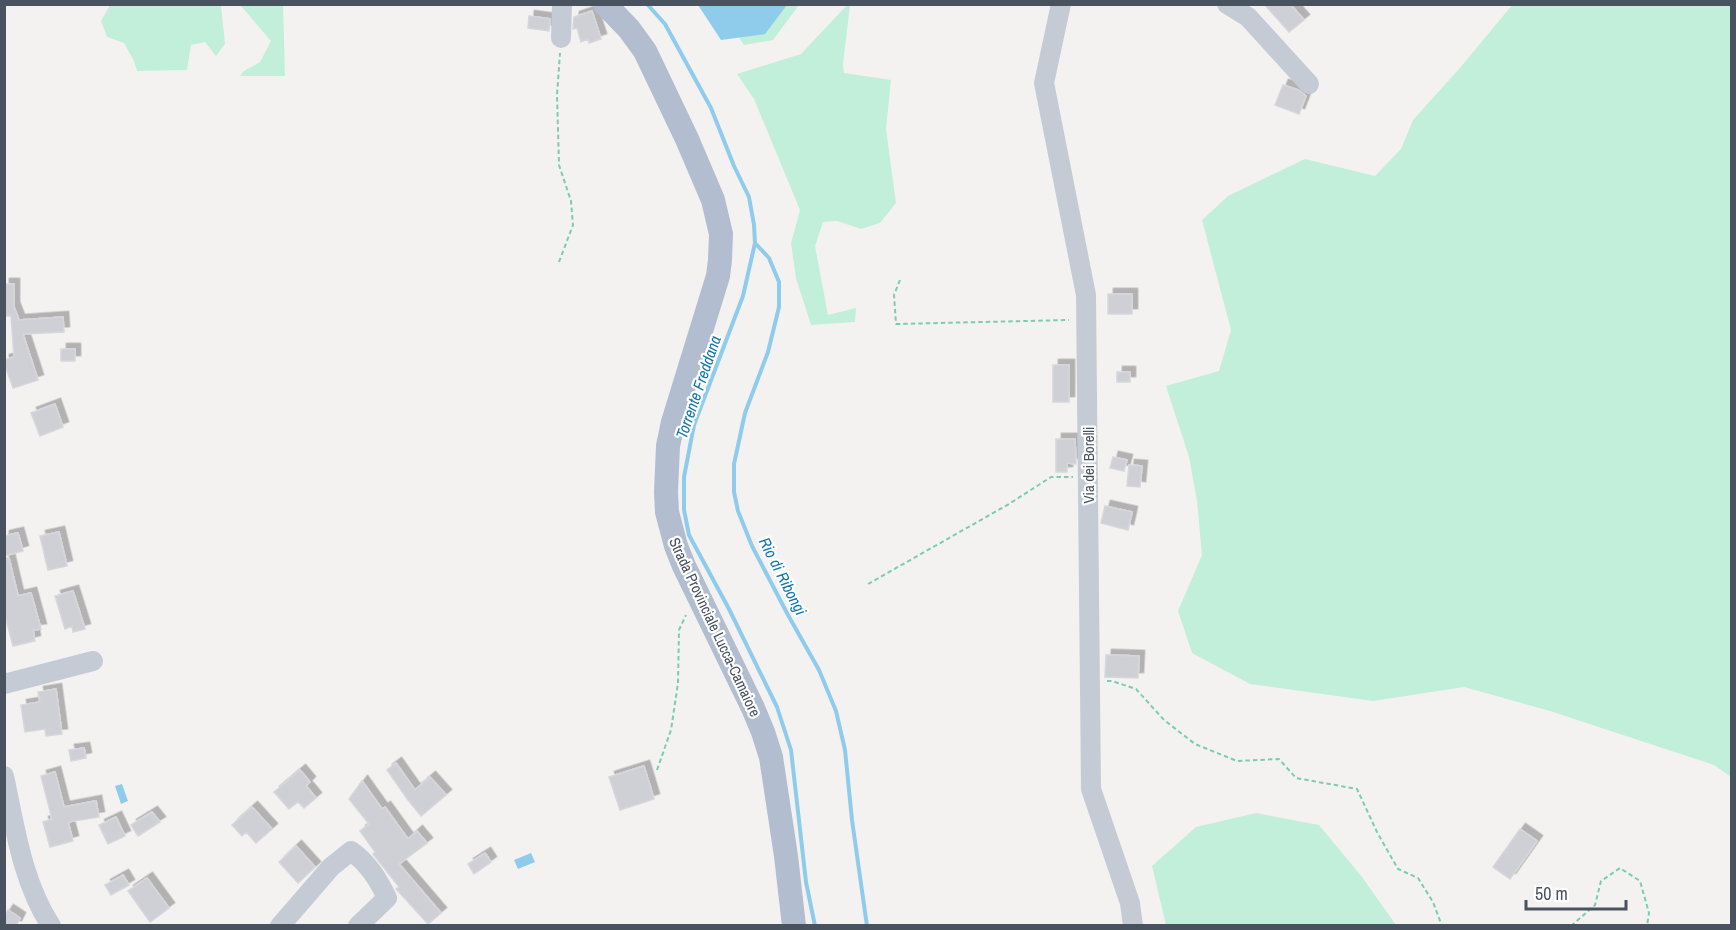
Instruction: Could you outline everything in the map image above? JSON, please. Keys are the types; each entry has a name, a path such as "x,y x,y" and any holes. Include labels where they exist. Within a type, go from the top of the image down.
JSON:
{"main road":[{"name":"Strada Provinciale Lucca-Camaiore","path":"605,4 629,29 645,51 713,200 721,234 718,276 673,422 668,446 667,512 670,529 680,556 753,708 771,757 794,926"}],"street":[{"path":"561,38 562,4"},
{"name":"Via dei Borelli","path":"1061,4 1044,83 1086,295 1090,789 1130,903 1132,926"},
{"path":"1227,4 1248,17 1309,84"},
{"path":"4,684 93,661"},
{"path":"4,776 27,876 51,926"},
{"path":"280,926 331,867 351,850 361,858 377,878 387,898 358,926"}],"path":[{"path":"559,262 573,225 571,201 559,165 557,95 561,38"},
{"path":"900,280 894,295 896,324 1086,320"},
{"path":"868,585 1009,504 1051,477 1088,476"},
{"path":"657,770 671,730 676,703 679,630 686,615 699,598"},
{"path":"1090,681 1112,681 1136,689 1164,720 1195,744 1237,761 1280,759 1296,778 1357,789 1377,832 1398,869 1418,878 1433,902 1442,926"},
{"path":"1570,926 1596,905 1601,881 1620,868 1640,881 1649,913 1647,926"}],"green space":[{"path":"1513,4 1731,5 1731,777 1714,765 1550,711 1464,687 1373,701 1250,684 1192,653 1178,611 1202,555 1197,501 1189,457 1166,386 1219,371 1231,330 1202,220 1228,196 1305,159 1375,176 1401,149 1413,120"},
{"path":"110,5 221,5 225,44 216,56 205,42 191,45 187,70 137,71 124,43 107,37 101,21"},
{"path":"242,5 283,5 285,76 240,76 244,71 260,62 271,41"},
{"path":"720,5 799,5 773,40 744,45 728,22"},
{"path":"847,5 850,5 844,73 891,80 886,129 896,203 880,223 861,229 837,221 823,222 815,246 828,315 856,308 855,322 811,325 796,278 791,243 800,210 754,99 737,74 801,54"},
{"path":"1256,813 1319,825 1362,877 1396,925 1166,925 1152,866 1196,827"}],"water":[{"path":"698,5 787,5 765,34 721,40"},
{"path":"122,784 128,801 121,804 115,786"},
{"path":"531,853 535,862 518,869 514,860"}],"building":[{"path":"1264,4 1290,4 1304,20 1289,32"},
{"path":"592,11 601,39 589,43 588,39 581,42 577,28 573,29 574,17"},
{"path":"529,16 550,19 549,31 528,28"},
{"path":"1283,85 1298,90 1306,96 1299,114 1275,105"},
{"path":"4,284 14,284 14,307 19,320 63,317 64,332 23,334 38,380 13,388 4,362 14,357 11,316 4,316"},
{"path":"1108,294 1132,294 1132,314 1108,314"},
{"path":"61,349 75,349 75,361 61,361"},
{"path":"1053,365 1069,365 1069,402 1053,402"},
{"path":"1117,372 1130,372 1130,382 1117,382"},
{"path":"55,404 63,427 40,436 31,413"},
{"path":"1056,439 1075,439 1076,464 1067,463 1067,472 1056,472"},
{"path":"1113,457 1127,460 1124,471 1110,468"},
{"path":"1129,465 1142,466 1140,487 1127,486"},
{"path":"1105,506 1132,512 1128,530 1101,523"},
{"path":"59,532 67,566 48,570 40,536"},
{"path":"18,533 23,551 4,556 4,536"},
{"path":"4,558 9,558 18,596 31,593 41,629 33,630 35,641 13,646 4,612"},
{"path":"73,591 85,629 73,632 72,626 65,629 55,596"},
{"path":"1106,655 1139,656 1138,678 1105,677"},
{"path":"56,689 62,734 46,736 45,729 25,732 21,705 40,702 38,692"},
{"path":"84,748 86,758 71,761 69,750"},
{"path":"396,763 415,790 430,777 446,795 421,816 387,770"},
{"path":"644,766 654,799 620,810 609,777"},
{"path":"300,770 310,782 306,786 316,798 304,808 298,802 289,809 274,792"},
{"path":"55,772 64,807 96,801 99,817 68,822 73,841 50,847 43,822 52,819 41,776"},
{"path":"362,781 382,809 385,807 408,839 417,831 427,843 399,864 441,913 428,924 396,889 399,887 373,854 375,852 360,831 369,824 349,799"},
{"path":"252,807 272,829 256,843 246,832 242,836 232,825"},
{"path":"152,812 160,822 138,836 131,825"},
{"path":"116,817 125,836 108,844 99,825"},
{"path":"1520,829 1537,841 1510,879 1493,867"},
{"path":"296,846 315,867 298,883 279,862"},
{"path":"485,853 491,862 474,874 468,864"},
{"path":"123,875 129,885 111,895 105,885"},
{"path":"147,878 169,908 150,922 128,891"},
{"path":"8,910 20,918 16,926 4,926 4,916"}],"waterway":[{"name":"Torrente Freddana","path":"647,4 665,24 711,108 749,197 755,243 743,296 694,425 684,477 684,510 689,535 729,609 777,707 791,750 806,882 815,926"},
{"name":"Rio di Ribongi","path":"755,243 769,258 779,282 779,307 768,352 745,413 734,464 734,492 738,511 752,546 819,670 836,711 845,750 867,926"}]}
